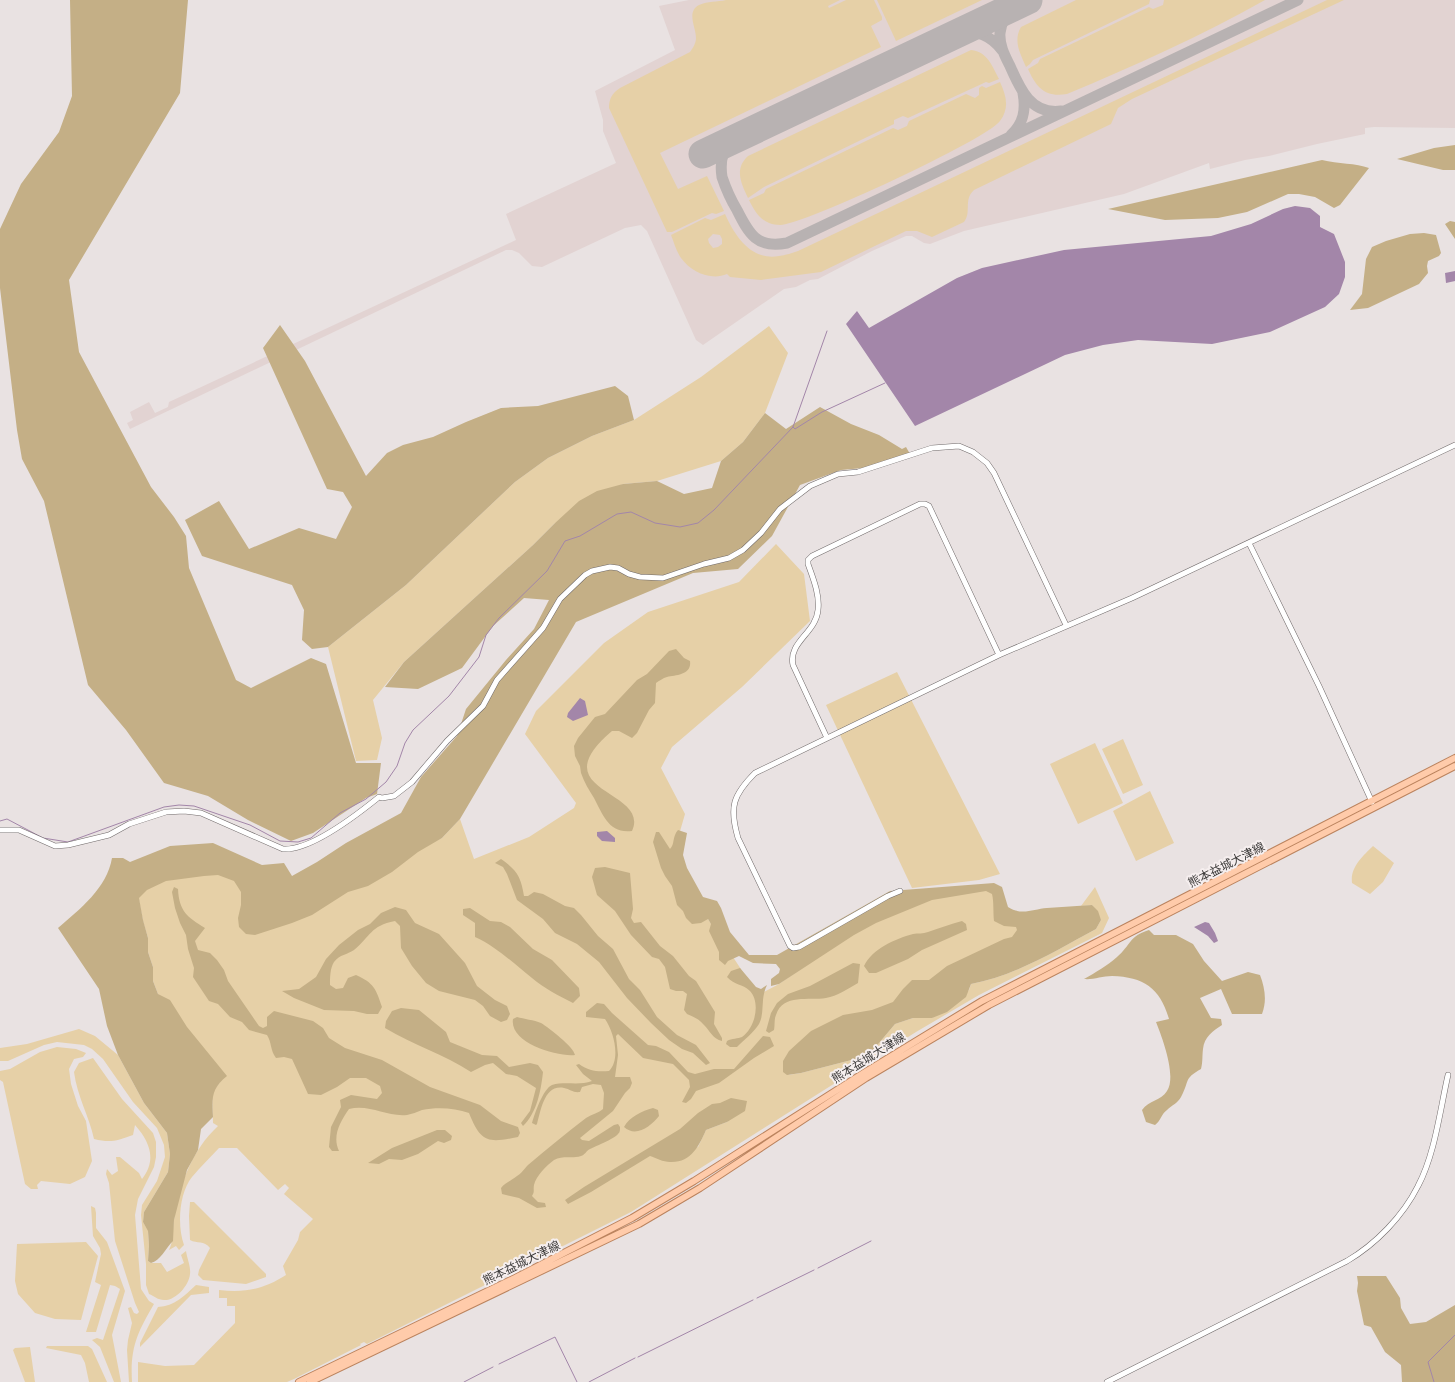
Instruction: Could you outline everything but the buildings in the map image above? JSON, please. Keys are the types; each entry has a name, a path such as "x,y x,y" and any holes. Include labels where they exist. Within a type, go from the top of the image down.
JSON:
{"main road":[{"name":"熊本益城大津線","path":"310,1382 639,1224 700,1188 866,1078 989,1005 1373,806 1455,758"},
{"name":"熊本益城大津線","path":"299,1382 515,1278 632,1218 982,1001 1455,766"}],"street":[{"path":"900,891 799,947 793,948 790,946 738,838 733,814 737,795 742,786 755,773 1000,655 1132,598 1455,445"},
{"path":"0,830 19,830 55,846 68,845 109,834 129,824 166,812 184,811 201,813 283,849 306,845 353,816 379,797 394,796 412,782 447,741 483,706 497,680 543,628 560,599 585,575 592,571 610,567 618,568 640,577 663,578 729,558 743,550 761,533 780,509 810,486 838,474 858,472 932,448 958,446 973,452 987,463 994,473 1066,626"},
{"path":"827,738 791,657 792,651 814,624 818,612 818,598 808,560 812,556 920,504 929,506 1000,655"},
{"path":"1250,543 1319,686 1373,806"},
{"path":"1107,1382 1347,1261 1374,1242 1408,1202 1419,1185 1432,1146 1448,1074"}],"shaded area":[{"path":"70,0 188,0 180,93 69,280 79,352 151,487 186,536 189,568 236,680 251,688 311,658 326,664 356,763 381,763 377,794 366,798 313,833 291,841 248,820 208,796 164,783 126,730 88,685 44,501 22,459 0,288 0,229 21,184 59,132 72,96"},
{"path":"689,0 1455,0 1455,128 1365,128 1365,134 1269,156 1210,169 1209,163 1124,194 964,231 930,244 924,243 912,236 906,236 818,279 784,289 703,345 696,340 647,231 641,225 625,228 542,267 532,266 519,253 506,250 130,429 127,423 133,420 130,412 149,402 155,413 168,407 169,402 516,240 506,214 616,163 603,131 603,120 595,91 675,50 659,6"},
{"path":"726,0 840,0 828,6 829,8 846,0 874,0 882,20 871,26 881,47 660,153 678,189 707,176 724,211 716,214 712,213 672,232 667,232 609,108 610,102 613,94 620,88 690,52 696,40 692,16 695,8 706,3"},
{"path":"877,0 982,0 896,41"},
{"path":"1076,0 1150,0 1149,4 1033,60 1026,67 1017,42 1021,27"},
{"path":"1164,0 1265,0 1167,50 1067,94 1047,93 1034,81 1028,69 1038,63 1040,59 1149,7 1153,9 1163,5"},
{"path":"1327,0 1344,0 1132,99 1118,108 1111,124 974,190 969,198 964,222 932,237 917,231 906,231 821,272 761,280 730,277 727,274 708,276 696,271 681,258 671,235 705,218 711,220 725,214 739,238 752,251 769,257 782,256 798,251","holes":["713,234 720,235 722,244 713,248 708,239"]},
{"path":"971,50 977,51 985,57 992,65 999,79 989,83 986,82 908,118 903,116 894,120 894,124 764,187 748,198 741,182 740,171 748,156"},
{"path":"1000,82 1006,106 1000,121 988,131 964,145 893,180 822,212 795,222 780,225 769,223 761,218 749,200 764,193 766,189 893,128 898,130 907,126 909,121 966,94 975,98 979,95 979,88 982,86 986,88"},
{"path":"1455,145 1455,170 1443,170 1397,159 1434,148"},
{"path":"1322,160 1369,168 1340,205 1334,208 1315,197 1288,194 1247,212 1218,218 1165,220 1108,209"},
{"path":"1295,206 1310,208 1320,216 1320,227 1334,234 1345,262 1345,277 1339,294 1325,307 1270,332 1212,344 1138,340 1103,345 1065,355 915,426 846,324 857,311 869,328 957,278 982,268 1064,250 1211,236 1251,224 1283,209"},
{"path":"1450,221 1455,222 1455,239 1445,224"},
{"path":"1424,233 1436,235 1441,253 1439,256 1428,261 1428,273 1419,284 1368,308 1350,310 1362,294 1366,259 1372,247 1410,234"},
{"path":"1455,271 1455,281 1446,283 1445,273"},
{"path":"280,325 305,361 366,476 387,453 403,445 433,437 501,408 538,406 615,386 628,396 634,420 592,436 548,458 515,482 406,585 328,647 312,649 302,640 304,610 292,585 202,556 185,520 219,501 249,549 299,528 336,539 352,507 343,492 327,489 263,348"},
{"path":"769,326 788,353 765,413 743,442 721,461 657,481 623,484 554,524 404,662 373,700 382,738 377,760 356,761 328,647 406,585 515,482 548,458 592,436 634,420 701,377"},
{"path":"820,407 851,424 879,435 902,449 906,447 910,454 863,468 841,470 800,485 772,536 738,569 693,573 576,622 460,819 442,838 368,886 348,892 312,915 255,935 246,934 239,927 238,918 241,892 234,881 218,875 166,881 147,890 139,898 148,938 148,952 153,967 153,981 158,994 170,1000 187,1027 227,1076 215,1090 213,1117 201,1129 198,1150 187,1170 174,1220 173,1241 157,1260 151,1263 148,1261 148,1231 143,1222 144,1212 168,1172 170,1154 167,1133 144,1103 118,1055 107,1026 99,989 58,928 99,888 105,879 112,858 123,858 130,862 170,846 213,843 262,865 284,863 292,876 346,843 401,813 421,777 457,736 466,709 534,629 549,600 524,598 493,626 462,668 418,689 385,687 404,662 579,501 597,491 623,484 657,481 684,494 712,488 721,461 743,442 765,413 786,429"},
{"path":"776,544 804,574 810,621 742,687 672,747 661,768 685,814 674,852 675,869 758,995 779,984 898,902 995,888 999,901 1026,925 1021,942 788,1075 863,1057 874,1049 895,1024 913,1018 932,1018 969,990 971,984 1020,969 1096,929 1101,920 1092,905 1081,906 1095,887 1109,918 1102,933 979,995 916,1032 631,1212 367,1344 364,1342 294,1379 287,1382 138,1382 138,1362 165,1366 194,1365 235,1323 235,1306 227,1306 227,1298 219,1298 219,1290 238,1291 254,1289 270,1284 286,1275 283,1266 298,1240 300,1232 313,1219 284,1194 289,1188 285,1184 278,1190 237,1148 219,1148 195,1173 184,1192 180,1210 180,1229 184,1245 179,1250 176,1246 169,1250 176,1207 183,1181 201,1146 218,1126 213,1123 212,1093 220,1082 158,994 153,981 153,967 148,952 148,938 135,880 238,865 254,923 442,838 460,819 474,859 529,837 574,808 576,803 525,734 536,711 604,643 648,612 739,582","holes":["746,1101 727,1122 706,1130 698,1147 656,1157"]},
{"path":"676,649 684,658 690,661 689,669 683,674 666,677 656,683 655,703 649,710 637,733 632,738 619,731 612,731 593,751 587,767 591,779 627,806 634,817 632,831 618,830 604,817 585,783 575,756 574,746 595,717 605,714 637,680 647,674 669,651"},
{"path":"897,672 1000,874 979,880 912,888 826,705"},
{"path":"580,698 585,701 588,715 573,721 567,717 568,713"},
{"path":"1123,739 1143,785 1123,794 1102,749"},
{"path":"1095,743 1123,803 1078,824 1050,764"},
{"path":"1150,791 1174,843 1136,861 1113,811"},
{"path":"678,830 687,833 683,855 687,868 703,897 717,901 730,932 749,955 777,955 890,891 994,883 1002,887 1008,907 1013,910 1023,912 1047,908 1092,905 1098,911 1101,920 1096,929 1051,954 1004,975 971,984 966,997 947,1012 932,1018 913,1018 895,1024 874,1049 863,1057 787,1075 783,1072 783,1061 789,1051 811,1031 843,1015 872,1010 893,1002 912,980 929,980 947,966 1012,937 1017,930 1016,927 1004,926 994,921 992,894 986,891 932,900 876,923 854,935 779,984 771,986 771,979 779,973 780,969 776,964 753,963 739,956 728,961 725,965 719,960 719,952 709,931 711,924 708,919 701,923 692,924 677,905 672,886 661,868 653,842 656,832 659,832 670,849"},
{"path":"607,831 615,838 615,842 602,841 597,836 597,832"},
{"path":"1373,846 1394,863 1383,882 1370,894 1352,883 1352,877 1358,862"},
{"path":"501,859 517,874 524,896 534,892 543,894 565,906 574,908 598,936 613,949 629,979 640,990 657,1017 677,1035 696,1045 710,1063 706,1065 693,1053 682,1049 669,1040 627,998 599,962 577,944 555,933 543,919 517,900 503,867 495,863"},
{"path":"605,867 630,873 633,909 631,918 634,923 641,922 660,946 673,956 689,976 696,981 715,1012 714,1024 722,1041 714,1037 700,1021 687,1014 684,1010 687,994 683,991 670,989 665,967 659,959 652,957 631,935 615,911 597,895 592,877 595,868"},
{"path":"174,887 178,889 180,903 185,913 205,928 195,941 198,950 210,953 217,960 224,970 228,981 259,1026 263,1028 267,1026 267,1017 274,1011 313,1021 323,1028 329,1038 345,1048 382,1060 430,1087 480,1105 501,1121 518,1127 520,1133 518,1137 499,1140 487,1138 478,1130 469,1113 458,1110 434,1108 407,1115 399,1115 357,1108 349,1109 343,1119 338,1129 336,1140 339,1151 332,1151 329,1147 331,1127 341,1107 340,1100 351,1095 377,1099 382,1093 380,1086 366,1078 350,1078 321,1095 308,1094 292,1059 276,1058 267,1035 249,1030 242,1022 230,1017 218,1004 209,1001 193,977 194,968 186,935 175,908 172,892"},
{"path":"395,907 406,910 415,923 439,934 465,963 477,986 495,1000 507,1006 510,1014 507,1020 501,1022 490,1016 483,1006 475,1000 439,991 426,983 412,966 401,948 400,926 395,921 380,926 354,950 336,959 331,970 330,985 336,989 343,988 348,978 356,975 371,984 382,1007 378,1014 324,1010 282,991 299,989 316,977 326,959 339,945 358,930 370,924 381,913"},
{"path":"470,908 490,921 501,922 510,927 533,949 552,960 579,988 580,996 573,1003 557,995 537,982 498,950 475,937 475,923 463,915 463,909"},
{"path":"962,921 966,924 967,930 922,950 908,959 876,973 869,973 864,966 878,950 892,942 913,934 926,933"},
{"path":"1205,922 1209,923 1218,941 1214,943 1208,936 1194,927"},
{"path":"1149,930 1154,935 1176,935 1193,944 1204,961 1222,981 1248,972 1260,975 1265,994 1262,1014 1232,1014 1221,989 1200,998 1211,1018 1221,1019 1222,1025 1212,1032 1205,1041 1201,1069 1189,1078 1180,1099 1165,1112 1155,1125 1146,1122 1142,1110 1164,1094 1170,1084 1168,1056 1156,1022 1169,1019 1161,999 1149,986 1133,979 1112,976 1084,979 1122,953 1138,935"},
{"path":"853,963 860,964 858,983 830,997 797,999 784,1003 776,1015 774,1030 769,1033 766,1031 771,1013 777,1003 788,994 810,986"},
{"path":"740,968 756,987 761,989 767,985 759,1024 737,1047 730,1047 726,1044 727,1041 742,1037 747,1033 753,1022 756,1008 750,991 727,977 731,971"},
{"path":"597,1003 604,1004 648,1045 656,1046 669,1052 688,1072 695,1074 714,1069 734,1069 763,1036 770,1037 774,1046 719,1083 696,1091 686,1103 682,1102 690,1087 689,1080 673,1064 643,1058 618,1034 616,1036 618,1055 615,1077 630,1077 632,1083 613,1111 580,1138 589,1141 618,1124 620,1132 613,1138 578,1157 564,1157 554,1160 548,1165 539,1174 534,1185 532,1196 538,1202 545,1203 546,1207 537,1208 519,1198 502,1194 501,1188 586,1118 603,1109 604,1093 601,1085 593,1084 582,1087 580,1092 557,1088 552,1090 544,1100 537,1124 532,1123 537,1108 549,1087 562,1083 592,1081 576,1065 579,1064 590,1070 601,1071 609,1071 613,1066 615,1045 608,1024 605,1019 586,1017 586,1012"},
{"path":"401,1008 419,1010 446,1032 450,1042 482,1055 497,1056 509,1067 530,1063 538,1065 543,1072 535,1108 528,1121 523,1126 521,1123 530,1111 536,1088 517,1076 506,1074 493,1063 471,1072 385,1028 386,1021 392,1011"},
{"path":"517,1017 541,1023 566,1043 575,1055 546,1051 526,1041 518,1035 514,1028 513,1019"},
{"path":"79,1029 95,1036 118,1055 144,1103 167,1133 170,1154 168,1172 144,1212 143,1222 148,1230 148,1261 151,1263 161,1263 167,1272 184,1263 181,1255 186,1251 190,1268 189,1279 181,1292 168,1300 149,1294 146,1285 141,1215 142,1205 157,1181 165,1157 164,1145 157,1128 133,1102 103,1059 92,1049 84,1045 57,1042 44,1045 8,1061 0,1061 0,1048 27,1044"},
{"path":"57,1047 76,1049 86,1053 83,1057 74,1059 69,1069 71,1084 78,1106 86,1121 92,1161 85,1177 70,1184 41,1181 37,1185 38,1189 31,1189 25,1184 3,1082 0,1080 0,1071 10,1069 40,1052"},
{"path":"93,1058 122,1099 153,1133 156,1142 154,1167 138,1199 135,1215 141,1289 149,1301 154,1304 136,1341 132,1360 132,1382 129,1382 127,1350 132,1323 128,1308 131,1307 134,1313 137,1314 139,1312 115,1241 109,1183 106,1174 107,1169 112,1175 118,1171 116,1157 120,1157 139,1173 142,1179 149,1165 150,1151 145,1138 135,1125 133,1135 109,1141 94,1139 74,1072 79,1063"},
{"path":"731,1098 747,1101 745,1111 727,1122 706,1130 689,1157 677,1162 670,1162 650,1156 568,1204 565,1200 680,1129 698,1113 712,1104"},
{"path":"653,1108 658,1110 659,1116 648,1127 633,1131 624,1127 636,1115"},
{"path":"437,1130 445,1130 452,1136 451,1140 444,1143 438,1141 418,1154 402,1160 389,1159 379,1164 368,1163 392,1148"},
{"path":"190,1202 194,1202 266,1274 266,1277 246,1284 203,1280 198,1275 199,1270 210,1248 203,1243 190,1240"},
{"path":"91,1206 95,1208 96,1228 107,1242 125,1291 112,1335 121,1382 114,1382 100,1347 92,1340 97,1338 103,1340 120,1289 110,1285 96,1332 86,1332 101,1285 95,1282 101,1254 100,1248 93,1236"},
{"path":"86,1242 98,1256 81,1320 55,1319 35,1313 18,1294 15,1281 17,1244"},
{"path":"1357,1276 1386,1276 1400,1298 1401,1308 1410,1324 1426,1322 1455,1305 1455,1382 1402,1382 1401,1365 1385,1352 1371,1327 1364,1325 1357,1291"},
{"path":"196,1285 209,1287 209,1293 191,1295 140,1347 140,1343 158,1307 169,1305 183,1297"},
{"path":"47,1346 88,1346 92,1349 107,1382 89,1382 85,1363 81,1355 46,1348"},
{"path":"30,1347 35,1382 25,1382 13,1350 15,1348"}],"waterway":[{"path":"0,821 7,819 43,838 68,842 164,807 179,805 194,806 250,825 280,841 298,842 311,838 340,813 366,799 386,782 397,766 405,743 413,730 449,696 479,657 486,635 499,618 547,571 565,541 580,536 617,514 631,512 655,523 680,527 698,523 714,510 793,427 827,331"},
{"path":"793,427 795,429 822,412 885,383"},
{"path":"818,1268 871,1241"},
{"path":"757,1298 814,1270"},
{"path":"638,1357 753,1300"},
{"path":"1434,1382 1428,1362 1455,1335"},
{"path":"499,1364 555,1337 577,1382"},
{"path":"589,1382 635,1358"},
{"path":"464,1382 493,1367"}],"taxiway":[{"path":"731,140 722,157 722,177 741,219 750,233 761,242 768,244 787,243 1298,0"},
{"path":"1015,6 1005,18 1001,29 1000,42 1004,54 1028,99 1042,109 1061,111"},
{"path":"960,32 972,32 988,37 1002,50"},
{"path":"1011,135 1019,126 1023,116 1023,93"}],"runway":[{"path":"703,154 1028,0"}]}
